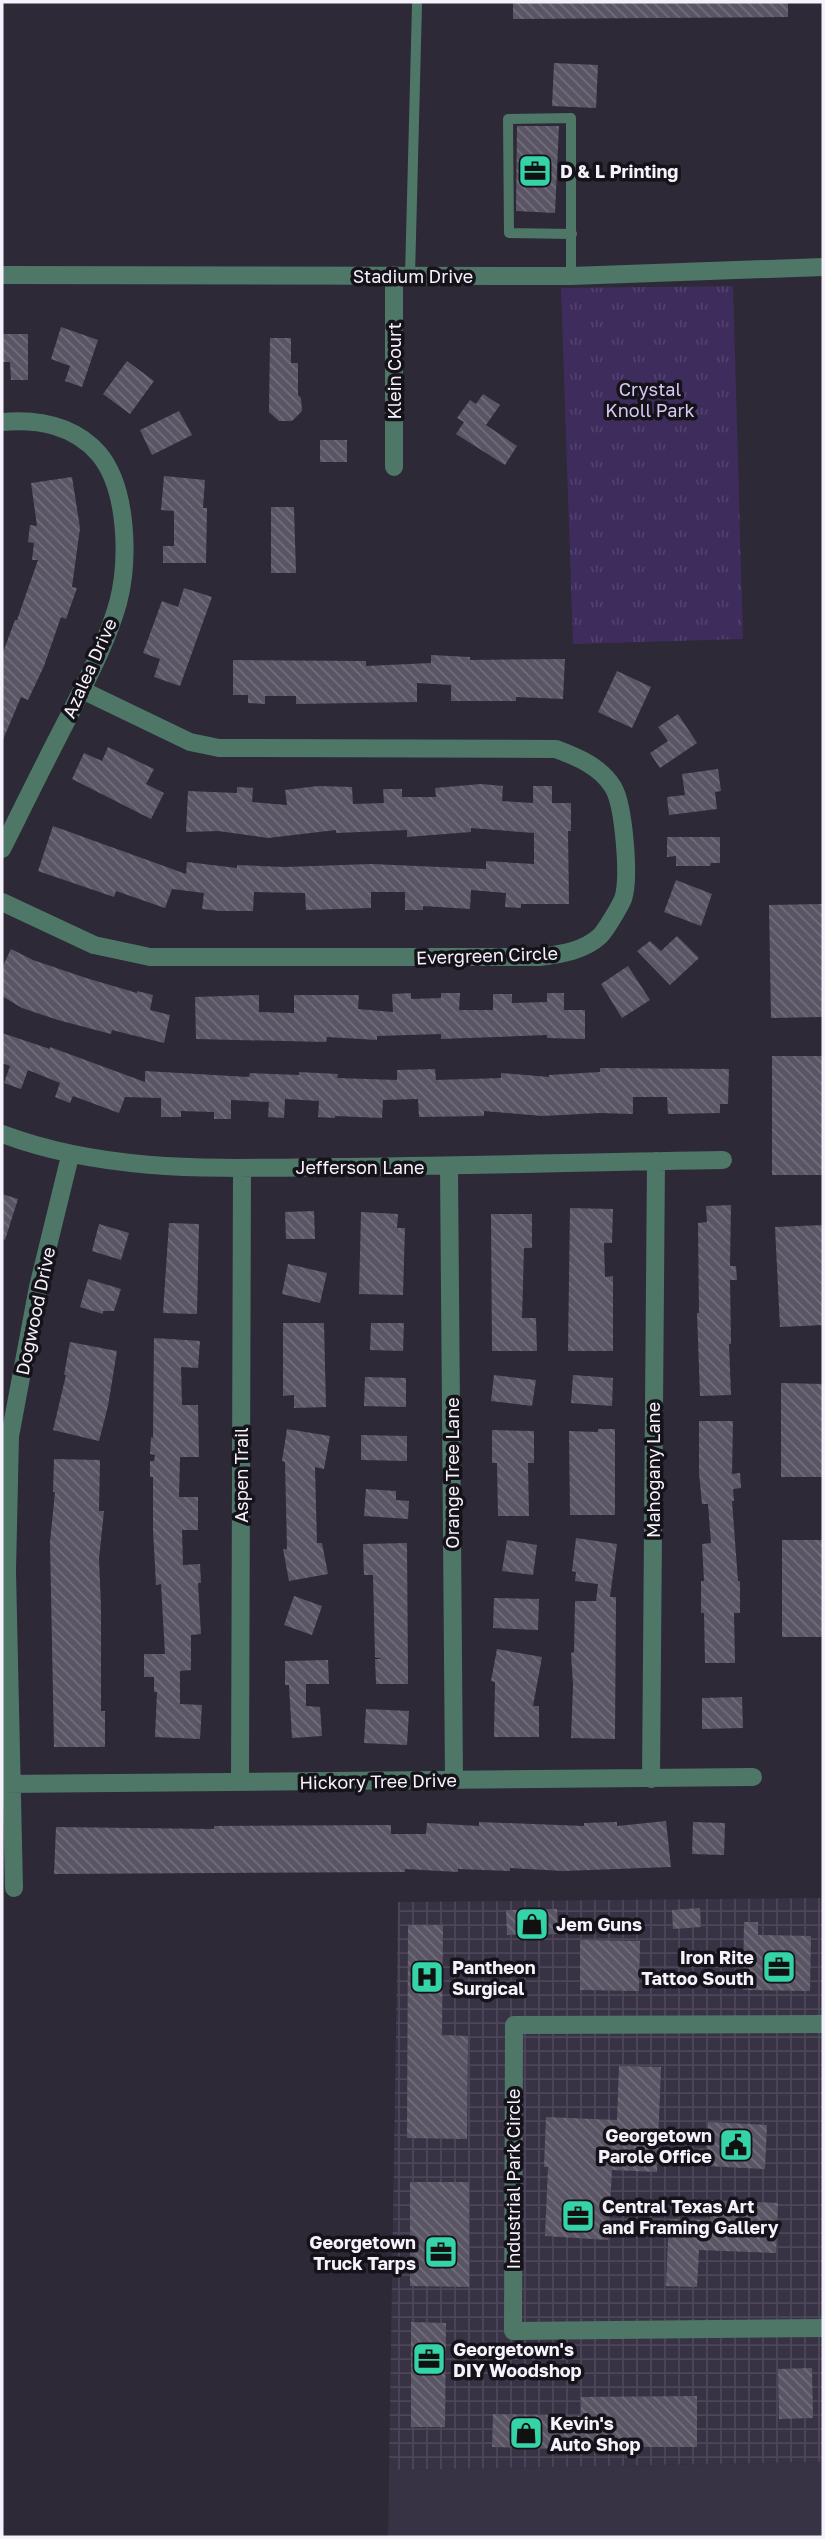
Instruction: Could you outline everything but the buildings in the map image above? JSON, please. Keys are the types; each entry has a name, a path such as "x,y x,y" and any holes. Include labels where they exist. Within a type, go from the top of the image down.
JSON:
{"street":[{"name":"Stadium Drive","path":"2,275 571,276 823,267"},
{"name":"Klein Court","path":"394,467 402,276"},
{"name":"Azalea Drive","path":"2,849 105,639 118,601 124,524 117,486 106,462 86,439 61,427 40,423 4,422"},
{"name":"Evergreen Circle","path":"2,902 94,945 150,957 540,957 574,951 600,935 623,898 625,863 621,809 613,788 599,772 580,758 556,749 219,748 190,742 82,690"},
{"name":"Jefferson Lane","path":"2,1134 70,1156 128,1165 242,1168 449,1167 723,1160"},
{"name":"Dogwood Drive","path":"14,1888 6,1784 6,1435 70,1156"},
{"name":"Mahogany Lane","path":"651,1779 656,1161"},
{"name":"Orange Tree Lane","path":"449,1167 454,1780"},
{"name":"Aspen Trail","path":"240,1782 242,1168"},
{"name":"Hickory Tree Drive","path":"6,1784 753,1777"},
{"name":"Industrial Park Circle","path":"823,2024 514,2025 513,2331 823,2329"}],"lane":[{"path":"402,276 417,5"},
{"path":"571,276 572,233 571,118 508,119 509,233 572,233"}],"shaded area":[{"path":"823,1898 823,2462 389,2470 398,1902"},
{"path":"823,2462 823,2537 388,2537 389,2470"}],"green space":[{"name":"Crystal Knoll Park","path":"733,286 743,639 573,644 561,288"}],"place":[{"name":"D & L Printing","path":"535,171"},
{"name":"Jem Guns","path":"532,1924"},
{"name":"Iron Rite Tattoo South","path":"779,1967"},
{"name":"Pantheon Surgical","path":"427,1977"},
{"name":"Georgetown Parole Office","path":"736,2145"},
{"name":"Central Texas Art and Framing Gallery","path":"578,2216"},
{"name":"Georgetown Truck Tarps","path":"441,2252"},
{"name":"Georgetown's DIY Woodshop","path":"429,2359"},
{"name":"Kevin's Auto Shop","path":"526,2433"}]}
